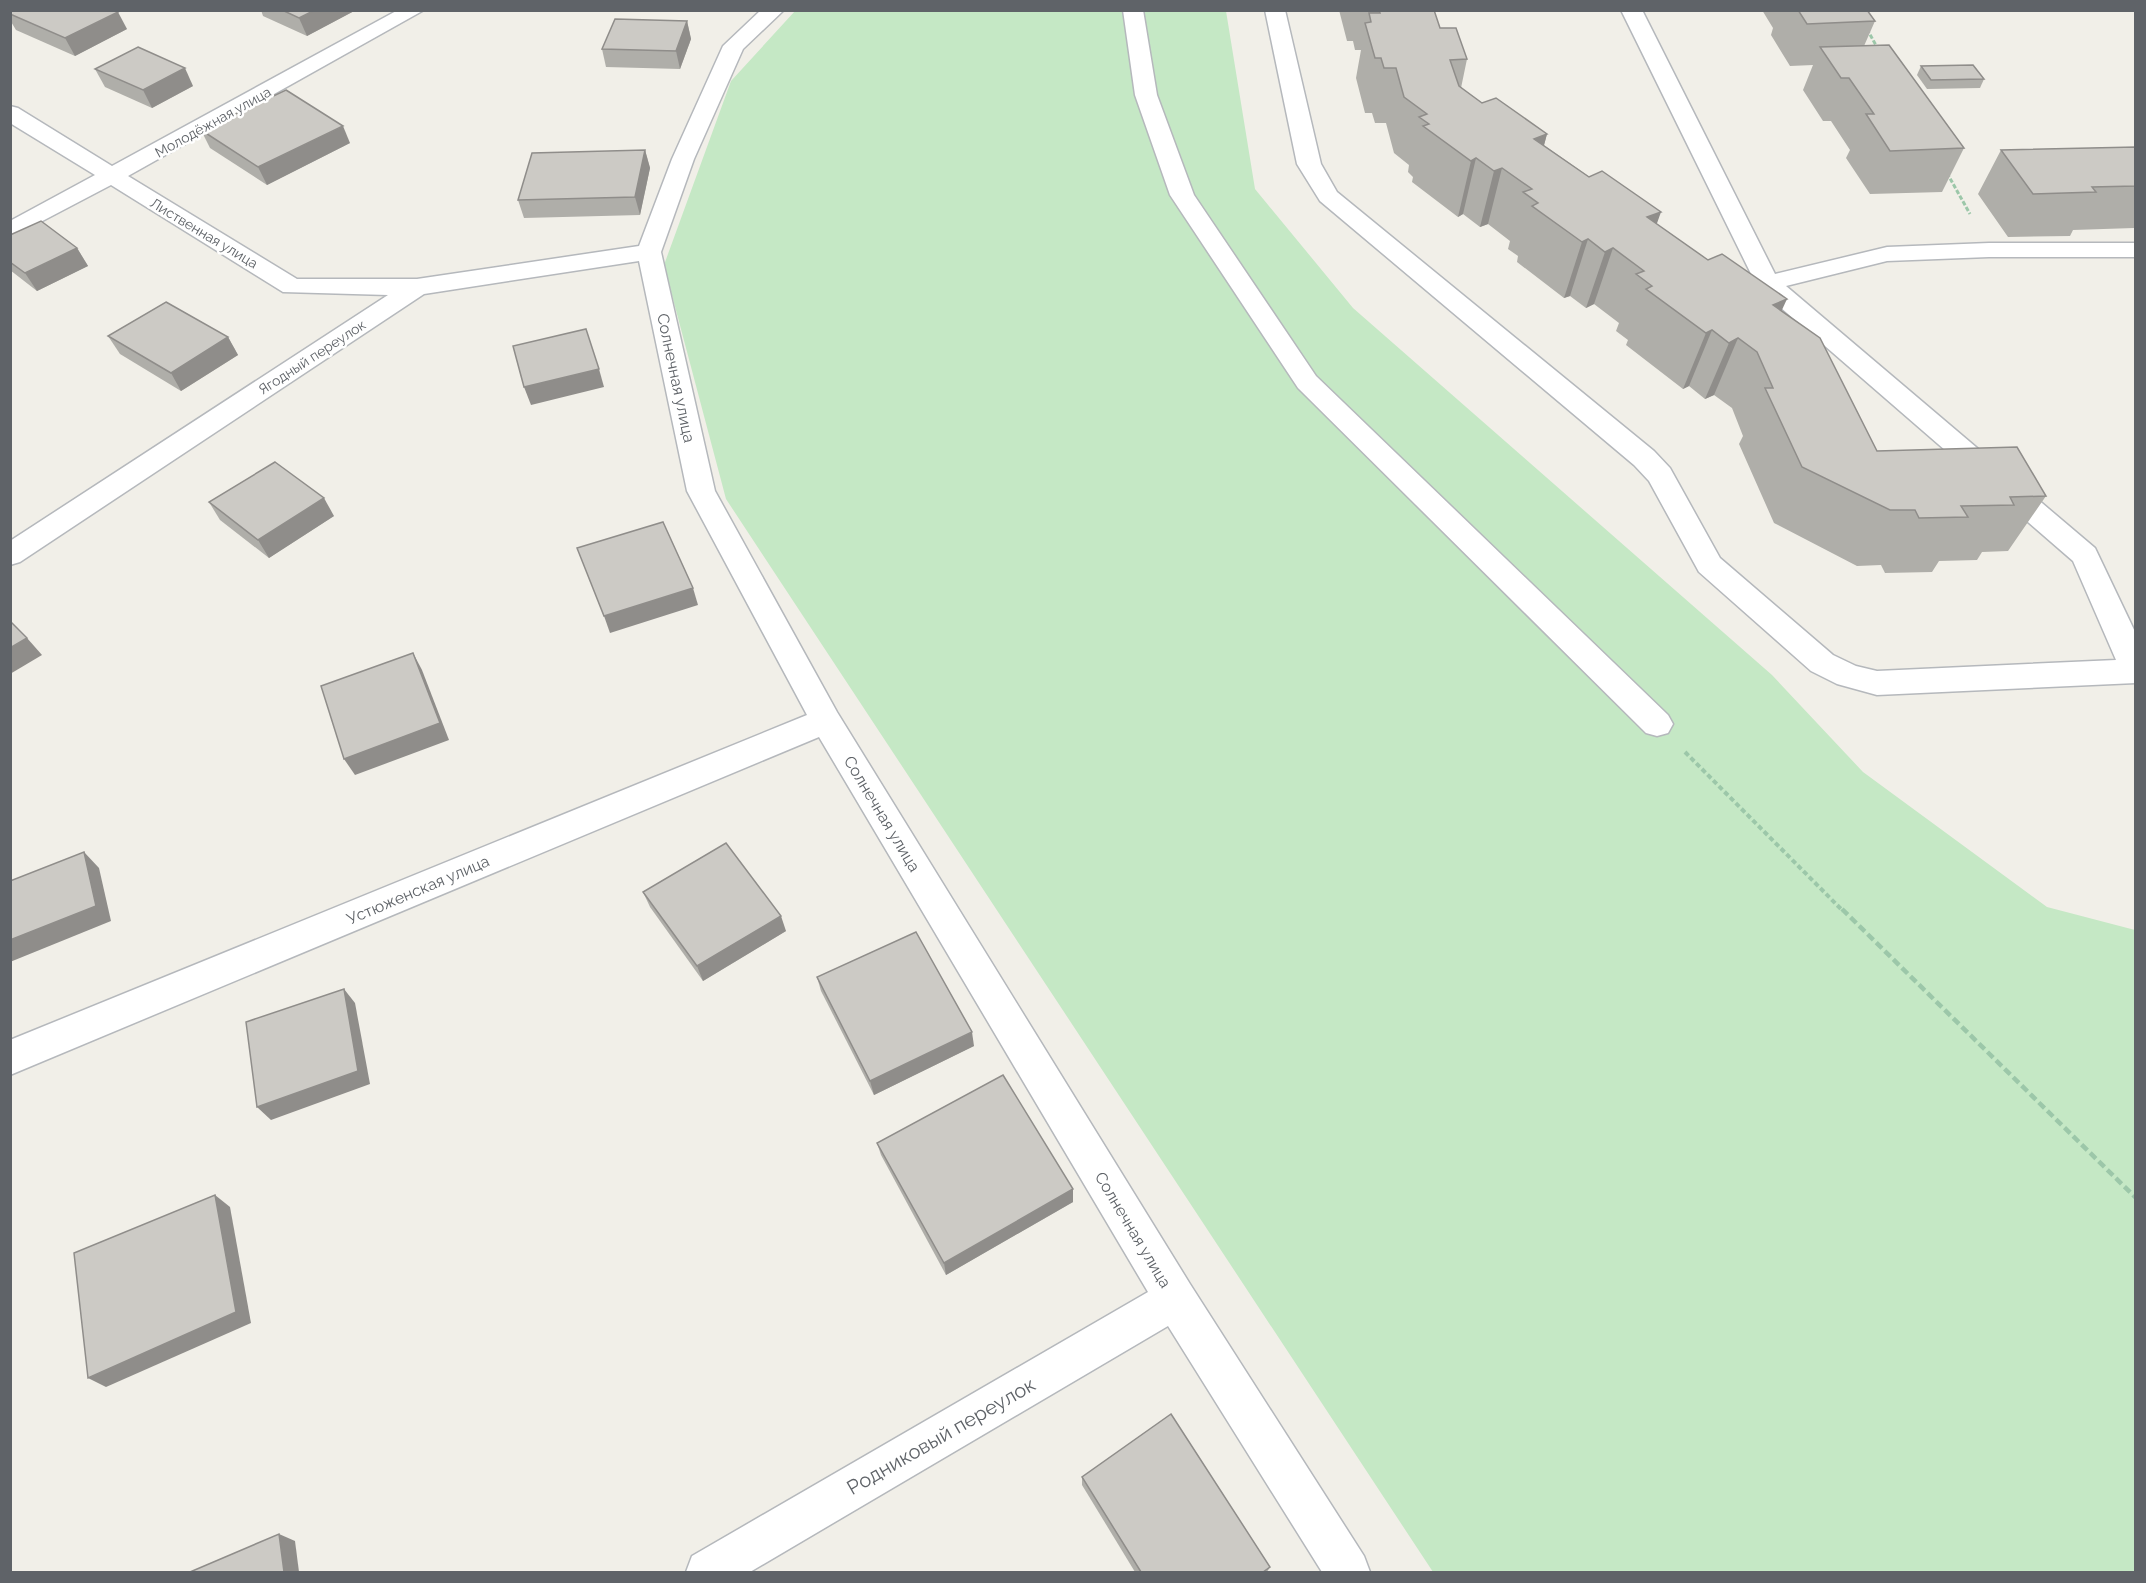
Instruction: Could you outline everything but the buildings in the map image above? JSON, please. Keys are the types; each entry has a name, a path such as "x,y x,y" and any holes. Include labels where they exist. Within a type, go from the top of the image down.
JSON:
{"street":[{"name":"Молодёжная улица","path":"10,231 113,177 414,10"},
{"path":"649,252 683,159 734,46 774,10"},
{"path":"1133,10 1146,95 1182,195 1307,382 1657,724"},
{"path":"1275,10 1309,164 1328,196 1644,458 1660,475 1709,565 1822,663 1848,676 1877,683 2136,670 2085,555 1767,283 1631,10"},
{"name":"Лиственная улица","path":"10,112 292,287 417,287"},
{"path":"1767,283 1887,254 1989,250 2136,250"},
{"name":"Ягодный переулок","path":"10,555 417,287 649,252"},
{"name":"Солнечная улица","path":"649,252 701,490 826,721 1174,1299 1348,1572"},
{"name":"Устюженская улица","path":"10,1058 826,721"},
{"name":"Родниковый переулок","path":"708,1572 1174,1299"}],"path":[{"path":"1862,20 1883,58"},
{"path":"1944,166 1989,250"},
{"path":"1657,724 1962,1030 2136,1198"}],"green space":[{"path":"795,11 1226,11 1255,189 1353,308 1772,675 1863,772 2047,907 2135,930 2135,1572 1433,1572 726,499 664,265 731,81"}]}
